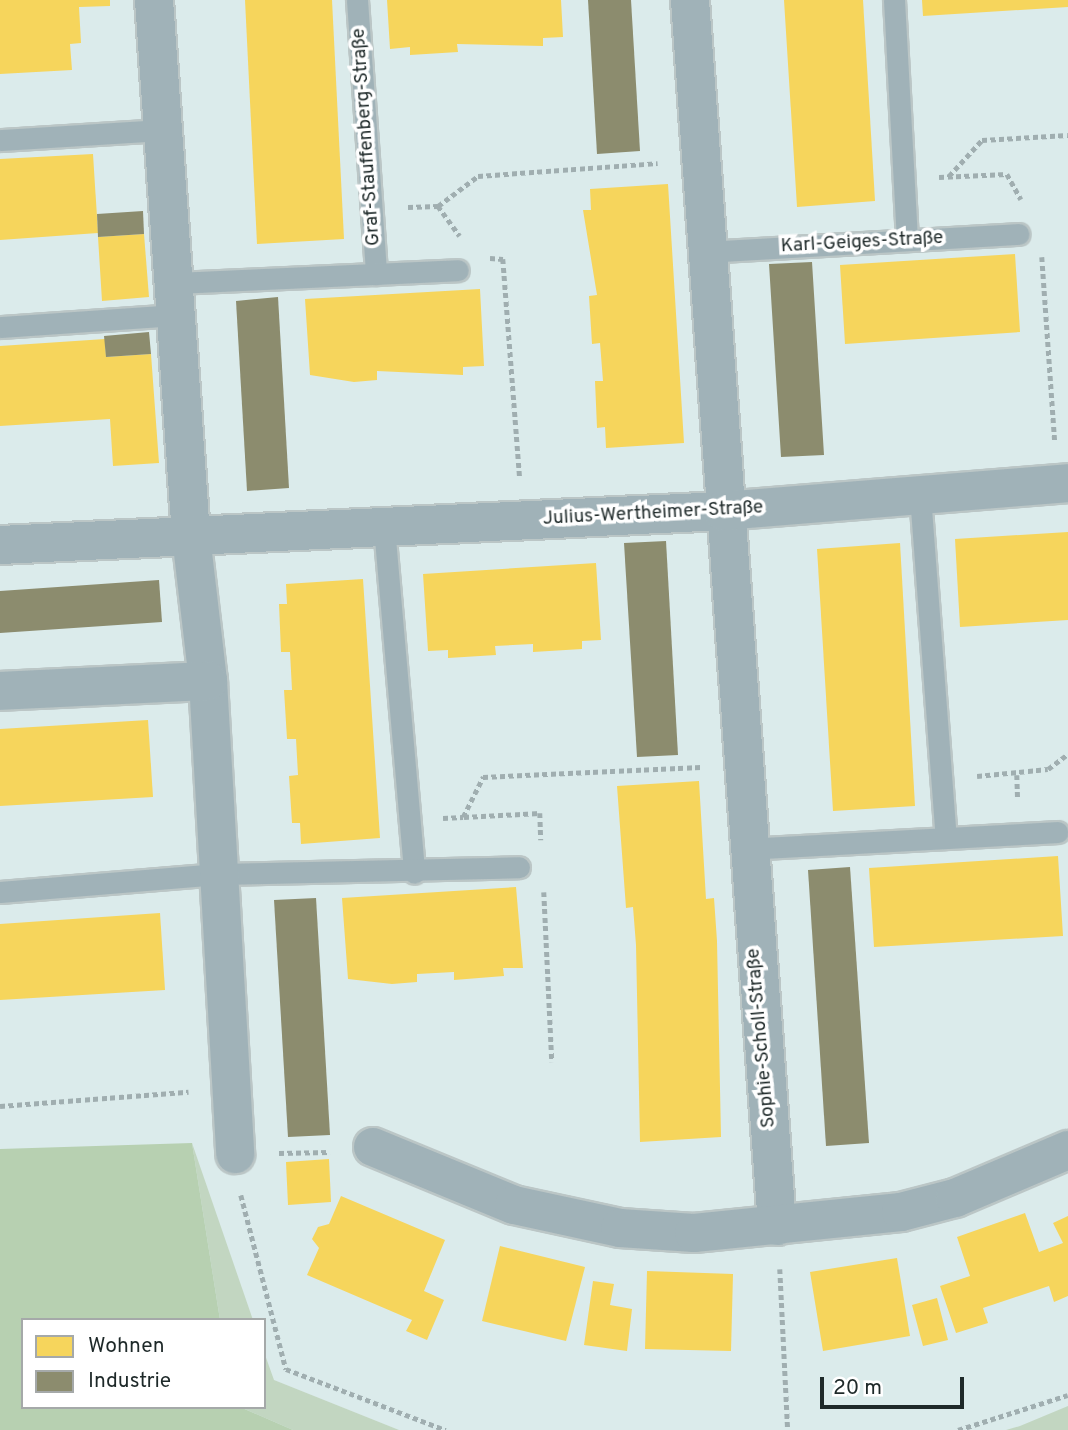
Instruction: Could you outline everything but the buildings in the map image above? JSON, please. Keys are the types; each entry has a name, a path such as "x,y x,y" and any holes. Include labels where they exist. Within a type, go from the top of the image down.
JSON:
{"street":[{"path":"154,0 191,536 208,681 235,1154"},
{"path":"690,0 723,511"},
{"name":"Julius-Wertheimer-Straße","path":"0,545 723,511 1063,483"},
{"name":"Sophie-Scholl-Straße","path":"723,511 746,849 777,1226"},
{"path":"0,691 208,681"},
{"path":"373,1147 453,1184 572,1220 694,1233 837,1223 955,1198 1068,1150"}],"lane":[{"name":"Graf-Stauffenberg-Straße","path":"358,0 376,274"},
{"path":"894,0 907,240"},
{"path":"0,140 164,130"},
{"name":"Karl-Geiges-Straße","path":"706,252 1018,234"},
{"name":"Graf-Stauffenberg-Straße","path":"0,327 176,299 376,274 458,270"},
{"path":"920,495 946,838"},
{"path":"384,527 414,873"},
{"path":"746,849 1058,832"},
{"path":"0,892 221,874 414,873 519,867"}],"path":[{"path":"949,177 982,140 1068,135"},
{"path":"372,208 438,206 491,174 700,161"},
{"path":"904,178 1007,174 1041,233 1063,483"},
{"path":"438,206 468,247"},
{"path":"1018,234 1041,233"},
{"path":"476,257 503,259 523,521"},
{"path":"941,777 1017,775 1048,769 1068,754"},
{"path":"463,817 483,777 740,766"},
{"path":"410,820 540,813 552,1062"},
{"path":"519,867 542,865"},
{"path":"0,1106 230,1089"},
{"path":"373,1147 235,1154 244,1220 286,1369 446,1430"},
{"path":"777,1226 788,1430"},
{"path":"958,1430 1068,1395"}],"green space":[{"path":"192,1143 252,1318 220,1318"},
{"path":"192,1143 220,1318 21,1318 21,1409 245,1409 293,1430 0,1430 0,1149"},
{"path":"266,1358 274,1380 399,1430 293,1430 245,1409 266,1409"},
{"path":"1068,1406 1068,1430 1006,1430 1020,1426"}]}
